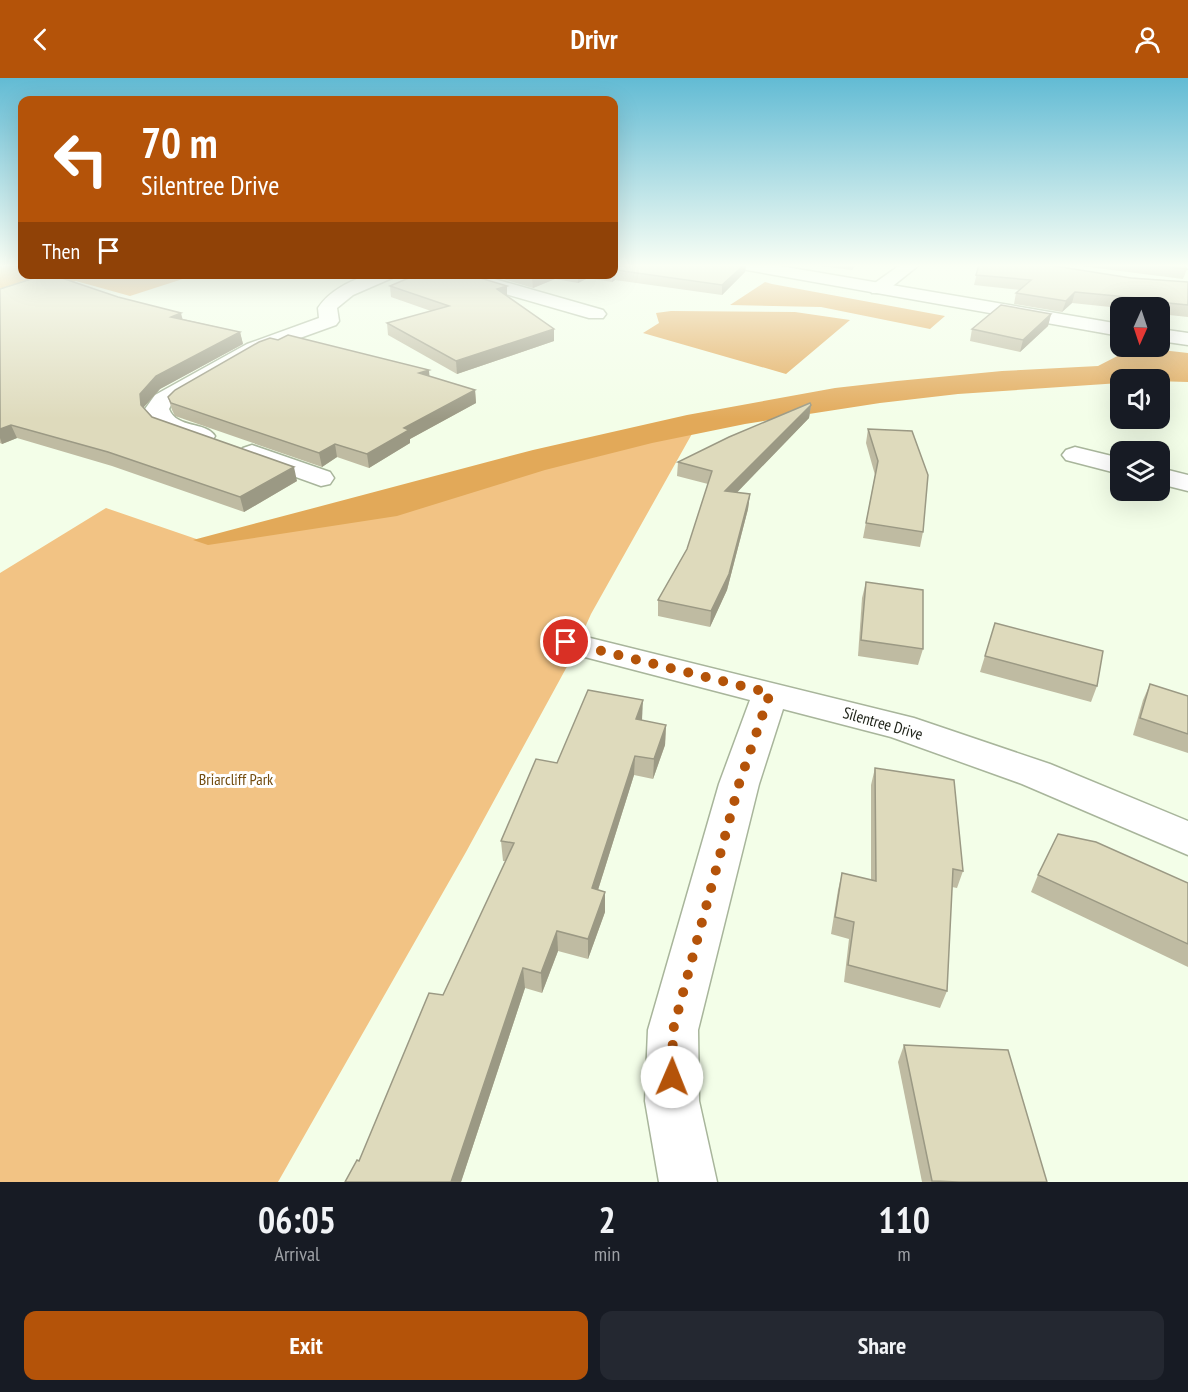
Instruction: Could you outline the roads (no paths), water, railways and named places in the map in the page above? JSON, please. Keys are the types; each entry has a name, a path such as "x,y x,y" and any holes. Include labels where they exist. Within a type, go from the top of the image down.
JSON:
{"street":[{"path":"321,478 165,423 159,418 157,409 169,396 254,348 329,321 328,317"},
{"path":"1042,317 1110,328"},
{"path":"1170,336 1188,339"},
{"path":"1075,455 1110,464"},
{"path":"1170,478 1188,483"},
{"name":"Silentree Drive","path":"566,642 901,727 1036,774 1188,839"},
{"path":"688,1182 672,1101 673,1030 739,784 770,693"}],"park label":[{"name":"Briarcliff Park","path":"236,779"}]}
